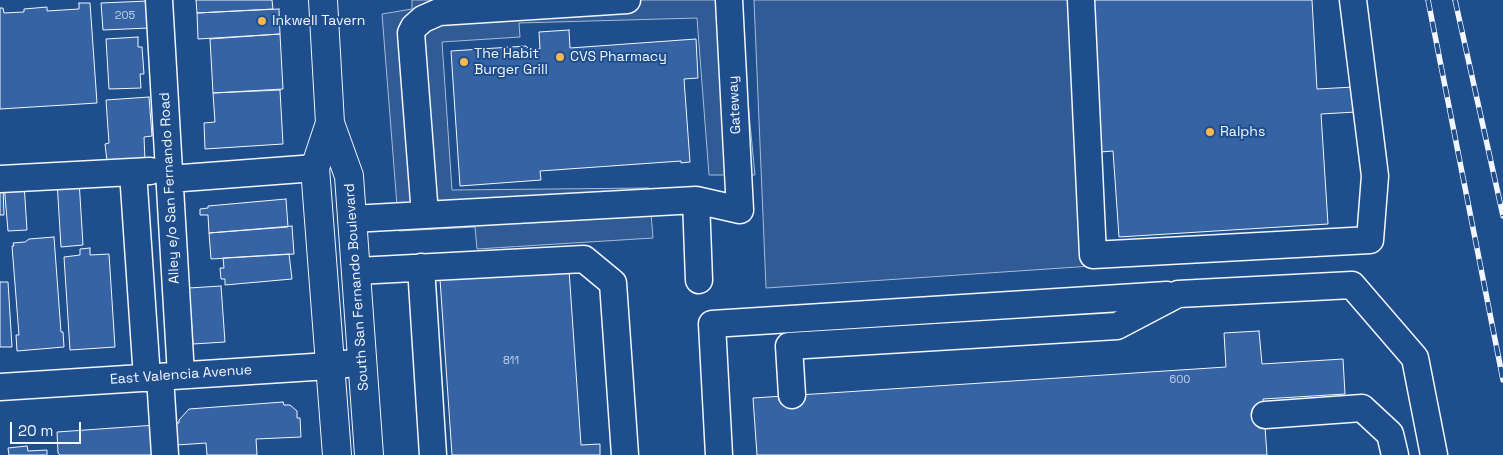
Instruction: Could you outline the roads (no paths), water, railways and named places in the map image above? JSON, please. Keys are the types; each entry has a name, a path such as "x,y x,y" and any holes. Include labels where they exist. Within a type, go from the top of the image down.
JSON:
{"main road":[{"name":"South San Fernando Boulevard","path":"324,0 330,123 349,176 369,455"},
{"name":"South San Fernando Boulevard","path":"330,123 315,168 337,455"}],"street":[{"name":"Alley e/o San Fernando Road","path":"159,0 169,175 163,377 165,455"},
{"path":"425,215 411,33 414,27 423,19 439,12 627,0"},
{"name":"Gateway","path":"696,200 740,210 729,0"},
{"path":"1082,0 1093,255 1370,240 1375,176 1353,0"},
{"path":"0,179 133,172 169,175 315,168"},
{"path":"133,172 163,377"},
{"path":"352,219 696,200 699,280"},
{"path":"357,271 584,259 614,283 624,455"},
{"path":"420,267 434,455"},
{"path":"719,455 712,324 1352,284 1415,358 1434,455"},
{"path":"792,395 789,346 1116,326 1178,294"},
{"name":"East Valencia Avenue","path":"0,387 329,366 362,362"},
{"path":"1264,416 1362,408 1390,434 1395,455"}],"railway":[{"path":"1428,0 1503,380"},
{"path":"1455,0 1503,216"}],"place":[{"name":"Inkwell Tavern","path":"262,21"},
{"name":"CVS Pharmacy","path":"560,57"},
{"name":"The Habit Burger Grill","path":"464,62"},
{"name":"Ralphs","path":"1210,132"}]}
